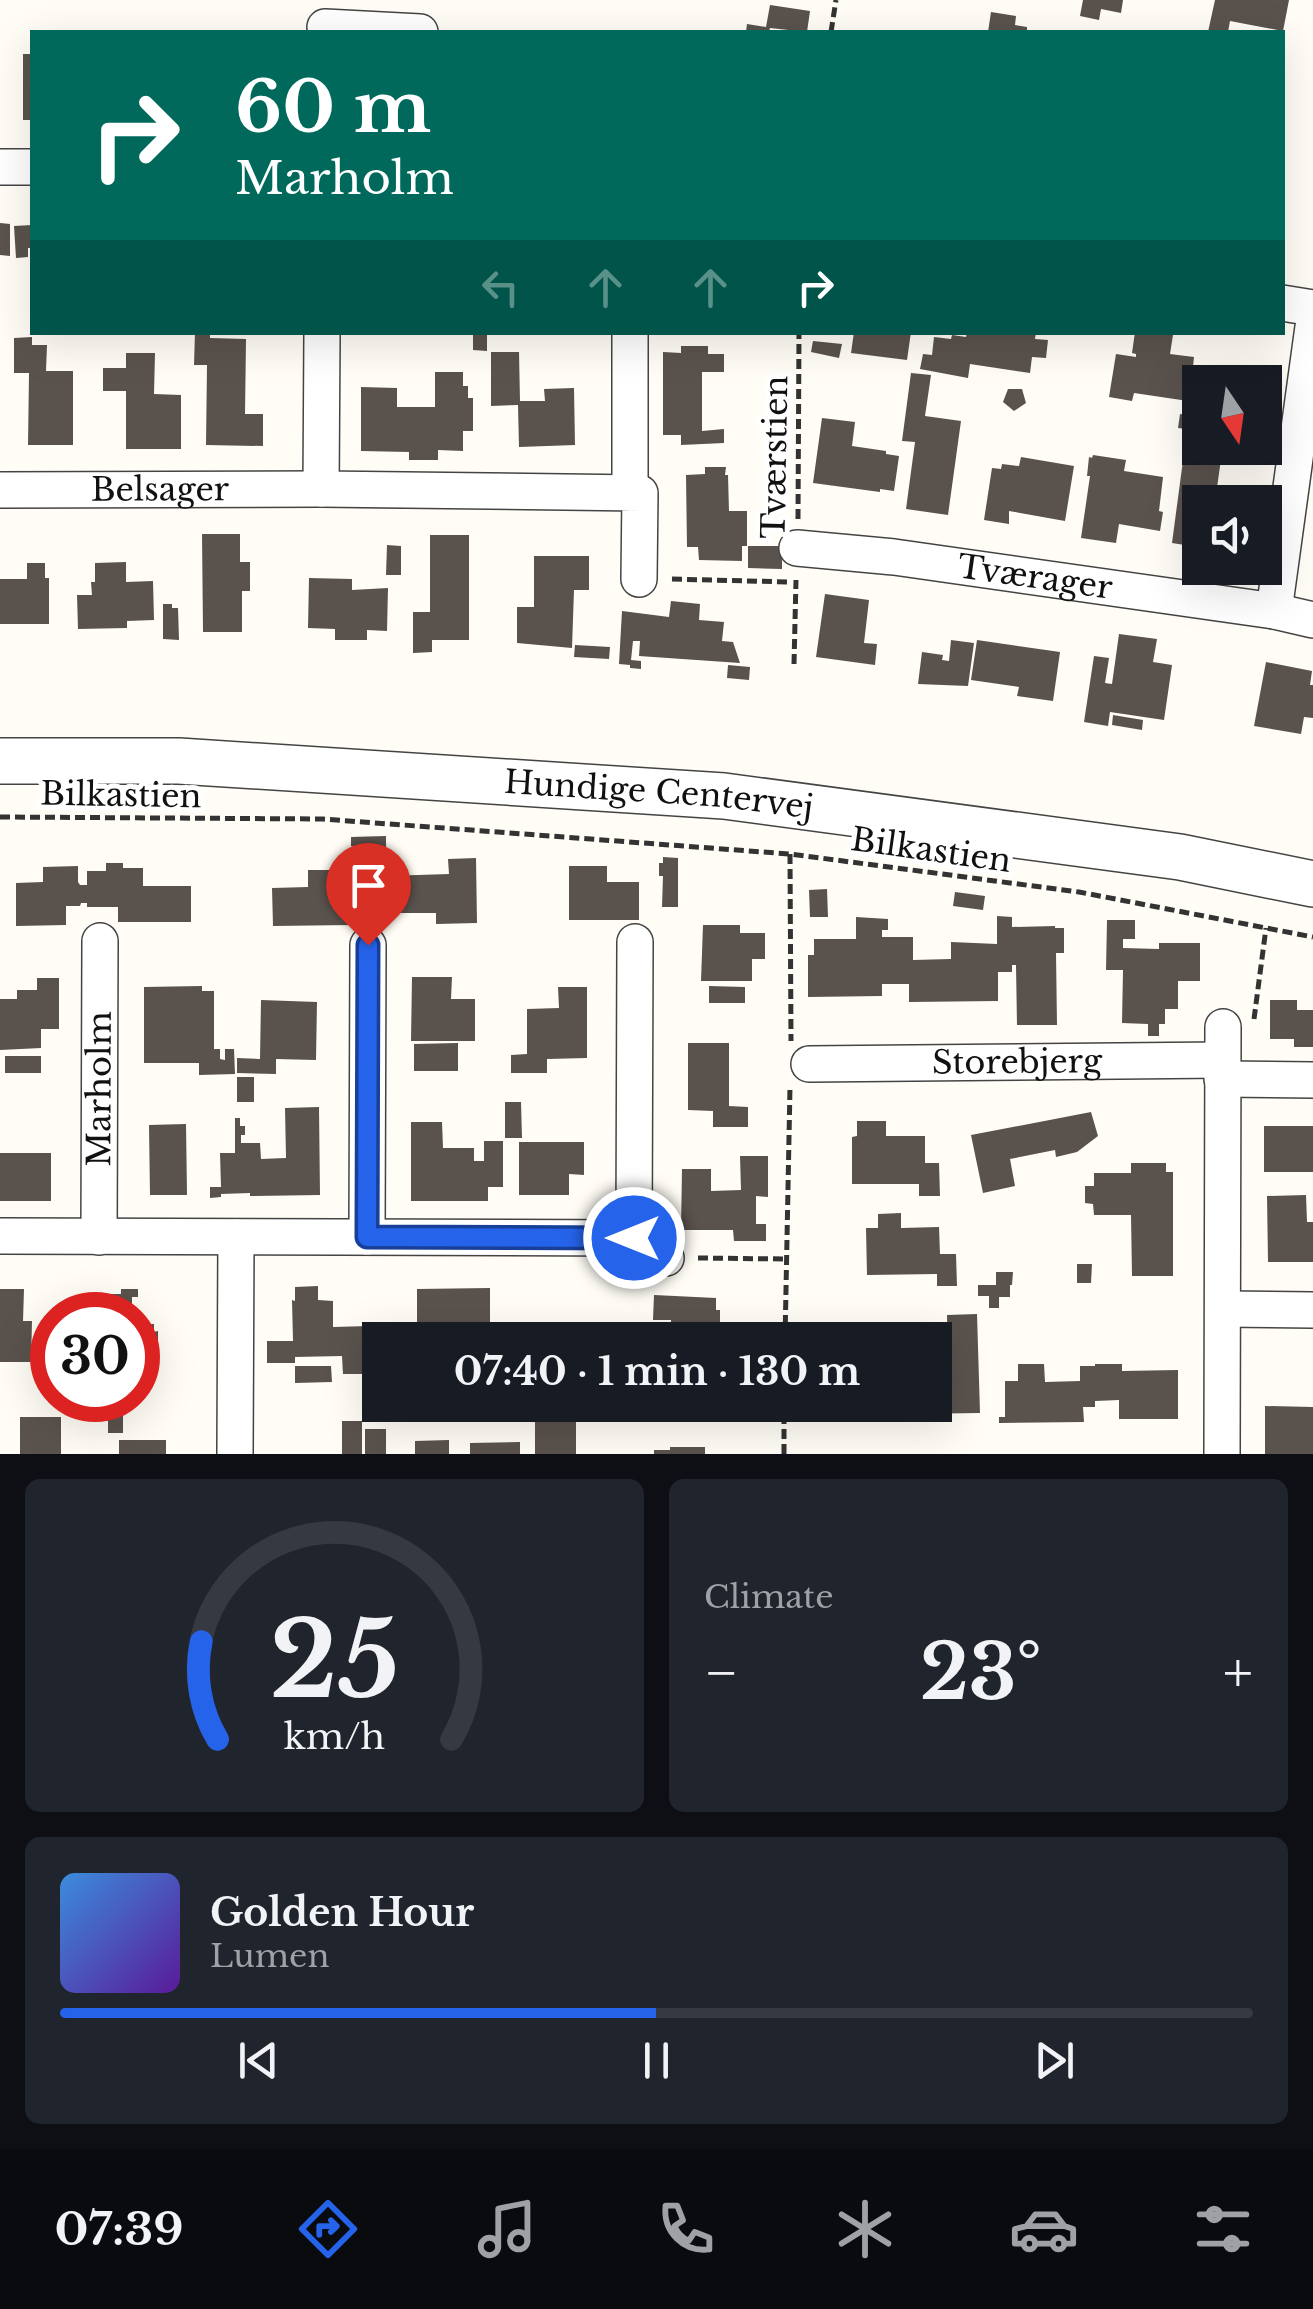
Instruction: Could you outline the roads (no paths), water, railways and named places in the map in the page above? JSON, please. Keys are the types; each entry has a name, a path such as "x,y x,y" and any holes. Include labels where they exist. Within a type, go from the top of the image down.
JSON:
{"street":[{"path":"325,20 404,30"},
{"path":"0,167 30,167"},
{"path":"1285,303 1313,308"},
{"path":"1274,611 1313,326"},
{"path":"321,489 322,335"},
{"path":"630,335 630,493 640,494 639,578"},
{"name":"Belsager","path":"0,490 630,493"},
{"name":"Tværager","path":"797,565 894,557 1274,611 1313,620"},
{"name":"Hundige Centervej","path":"0,761 180,761 724,796 1180,857 1313,884"},
{"name":"Marholm","path":"99,1237 100,941"},
{"path":"634,1238 636,942"},
{"path":"367,1237 368,945"},
{"path":"1222,1055 1222,1454"},
{"name":"Storebjerg","path":"797,1063 1222,1055 1313,1080"},
{"path":"0,1236 634,1238 666,1258"},
{"path":"236,1236 236,1454"},
{"path":"1224,1309 1313,1310"}]}
